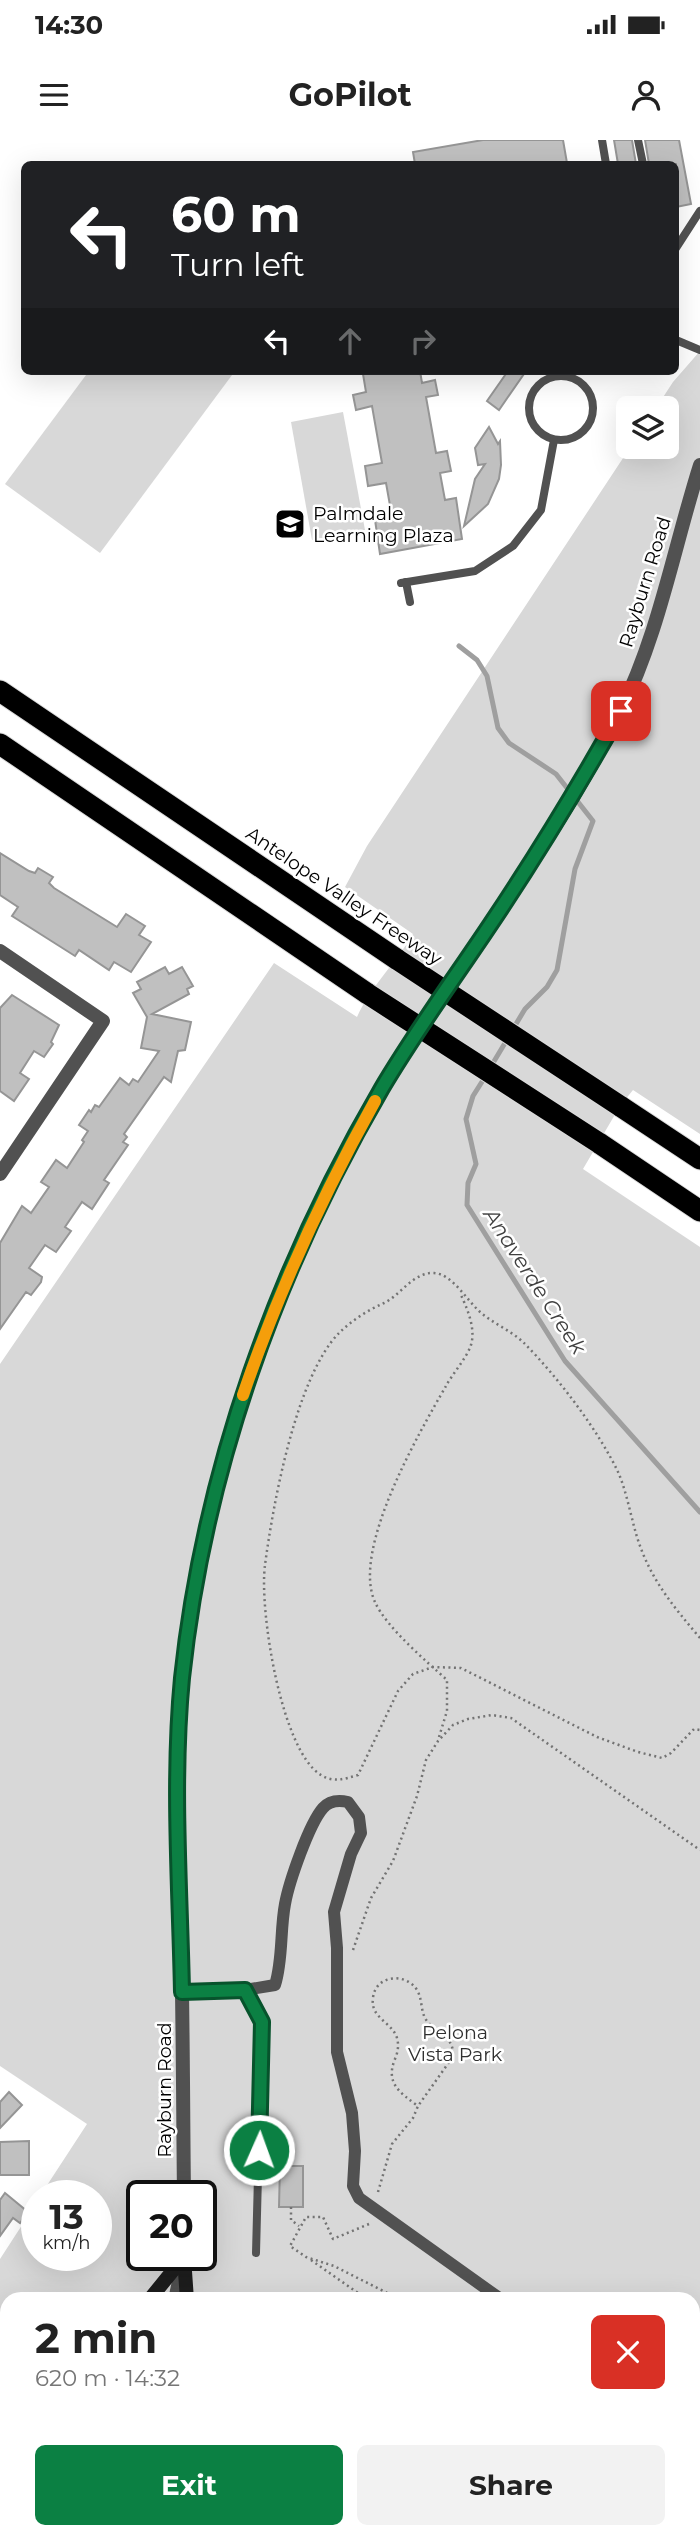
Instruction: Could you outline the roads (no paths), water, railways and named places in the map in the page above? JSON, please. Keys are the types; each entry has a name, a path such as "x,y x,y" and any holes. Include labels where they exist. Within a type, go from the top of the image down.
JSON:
{"highway":[{"name":"Antelope Valley Freeway","path":"0,691 398,960 700,1159"},
{"path":"0,744 368,994 700,1210"}],"main road":[{"path":"155,2292 172,2271"},
{"path":"185,2271 186,2292"}],"street":[{"name":"Rayburn Road","path":"184,2180 177,1774 182,1679 195,1583 215,1488 243,1395 291,1270 347,1150 384,1085 574,795 621,711 649,642 700,465"},
{"path":"0,951 103,1021 0,1174"},
{"path":"245,1990 275,1985 285,1900 299,1855 323,1808 339,1800 348,1802 355,1808 361,1824 361,1833 351,1854 334,1912 338,2052 352,2113 355,2151 353,2186 359,2198 491,2292"},
{"path":"177,2292 181,2271"}],"lane":[{"path":"603,140 606,161"},
{"path":"638,140 642,161"},
{"path":"679,243 700,211"},
{"path":"679,341 700,350"},
{"path":"556,375 536,386 528,407 535,428 554,440 564,440 582,432 593,415 593,405 585,386 566,375"},
{"path":"410,602 404,583 475,571 513,546 541,510 554,440"},
{"path":"182,1992 245,1990 262,2022 256,2253"}],"waterway":[{"name":"Anaverde Creek","path":"459,646 477,660 487,676 498,728 509,743 556,774 593,821 575,869 557,970 547,987 525,1009 513,1029"},
{"name":"Anaverde Creek","path":"490,1068 508,1038"},
{"name":"Anaverde Creek","path":"485,1077 473,1096 466,1119 476,1164 468,1183 467,1205 565,1361 700,1512"}],"place":[{"name":"Palmdale Learning Plaza","path":"290,524"}],"park label":[{"name":"Pelona Vista Park","path":"455,2043"}]}
